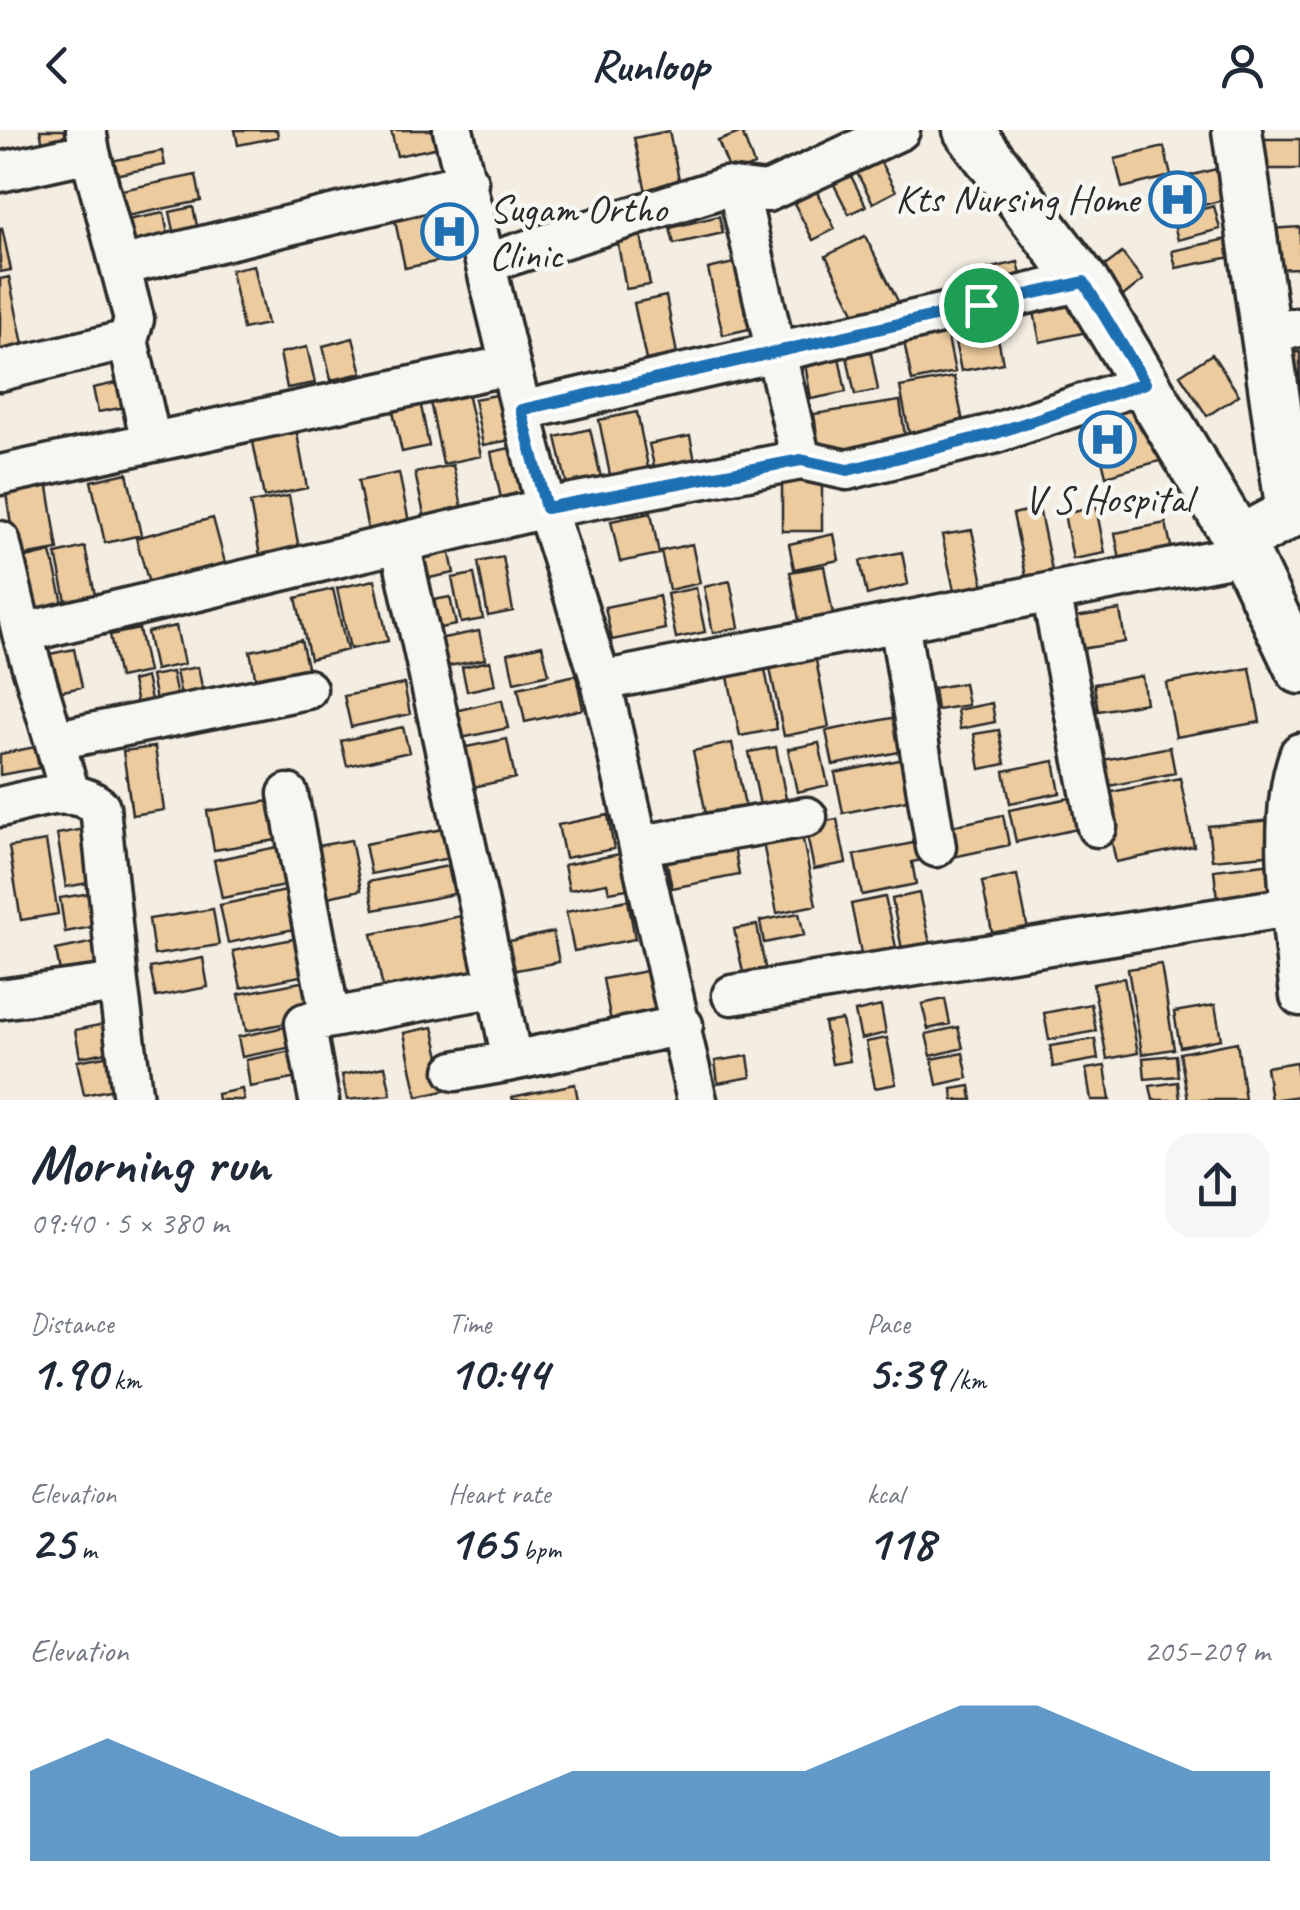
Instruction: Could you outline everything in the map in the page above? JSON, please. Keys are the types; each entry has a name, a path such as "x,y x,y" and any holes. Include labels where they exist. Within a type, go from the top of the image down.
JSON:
{"main road":[{"path":"968,130 1084,282 1242,547 1300,670"},
{"path":"1237,130 1282,329 1296,512 1242,547"}],"street":[{"path":"453,130 546,508 601,681 697,1100"},
{"path":"487,263 725,187 767,192 900,130"},
{"path":"0,172 88,141 134,318 128,340 151,442"},
{"path":"120,266 468,182"},
{"path":"738,188 801,460"},
{"path":"521,410 1084,282"},
{"path":"0,371 128,340"},
{"path":"0,475 510,365"},
{"path":"22,633 546,508 801,460 848,470 993,434 1145,383"},
{"path":"0,541 22,633 70,792"},
{"path":"400,543 512,1061"},
{"path":"601,681 1051,592 1242,547"},
{"path":"1051,592 1098,827"},
{"path":"899,622 936,847"},
{"path":"57,740 307,689"},
{"path":"1300,753 1291,783 1290,907 1300,994"},
{"path":"0,807 70,792 86,796 100,807 133,1100"},
{"path":"288,794 330,1018"},
{"path":"641,845 806,817"},
{"path":"732,994 1290,907"},
{"path":"0,999 118,984"},
{"path":"320,1100 305,1022 498,987"},
{"path":"455,1072 683,1026"}],"building":[{"path":"40,130 76,130 80,150 46,158"},
{"path":"235,130 277,130 278,137 238,145"},
{"path":"391,130 436,130 439,147 397,156"},
{"path":"669,131 681,189 647,196 634,138"},
{"path":"742,132 754,165 731,174 718,141"},
{"path":"1263,139 1300,139 1300,169 1263,169"},
{"path":"1164,147 1171,176 1122,188 1115,159"},
{"path":"873,148 896,191 873,203 850,160"},
{"path":"162,151 165,165 109,176 106,162"},
{"path":"844,162 866,206 849,214 827,171"},
{"path":"1216,169 1223,200 1172,213 1165,182"},
{"path":"196,175 201,201 117,218 112,192"},
{"path":"813,184 835,229 813,240 790,195"},
{"path":"463,197 475,254 405,268 393,211"},
{"path":"1214,206 1220,229 1178,240 1172,217"},
{"path":"193,207 199,235 176,240 170,212"},
{"path":"164,213 169,241 123,251 117,222"},
{"path":"719,216 723,233 674,244 670,228"},
{"path":"1300,227 1300,268 1271,269 1269,229"},
{"path":"0,229 11,270 0,272"},
{"path":"640,229 650,285 626,289 616,233"},
{"path":"865,236 902,309 861,326 826,256"},
{"path":"1227,239 1231,257 1176,268 1172,251"},
{"path":"1122,253 1143,280 1118,300 1097,272"},
{"path":"751,259 766,325 723,335 708,269"},
{"path":"1018,262 1023,283 985,293 979,271"},
{"path":"254,265 267,324 243,329 231,270"},
{"path":"975,276 980,295 957,301 952,282"},
{"path":"9,277 25,354 0,360 0,279"},
{"path":"666,296 677,354 646,360 634,303"},
{"path":"1079,297 1087,332 1040,342 1033,307"},
{"path":"993,313 1003,363 961,371 951,322"},
{"path":"946,328 955,372 912,381 903,337"},
{"path":"868,337 878,390 855,395 844,342"},
{"path":"353,338 362,373 331,380 323,346"},
{"path":"307,347 315,383 287,388 280,353"},
{"path":"838,352 846,392 811,399 804,358"},
{"path":"1300,352 1300,397 1284,398 1282,353"},
{"path":"1212,354 1239,395 1207,416 1180,375"},
{"path":"954,377 965,432 911,443 900,387"},
{"path":"130,380 136,405 98,412 93,388"},
{"path":"465,384 481,456 443,464 428,392"},
{"path":"502,394 511,440 483,445 474,399"},
{"path":"419,396 429,446 402,452 391,402"},
{"path":"900,401 906,443 820,456 814,414"},
{"path":"1129,404 1163,460 1106,476 1092,418"},
{"path":"637,412 651,482 613,490 599,420"},
{"path":"296,428 307,488 264,497 252,437"},
{"path":"590,429 602,482 568,490 556,437"},
{"path":"690,436 697,471 657,479 649,444"},
{"path":"520,446 531,497 502,503 491,452"},
{"path":"453,465 463,511 425,519 415,473"},
{"path":"822,471 822,531 782,531 782,472"},
{"path":"127,473 141,535 105,543 91,481"},
{"path":"399,473 410,527 369,535 358,481"},
{"path":"46,474 58,550 16,557 4,480"},
{"path":"289,496 301,559 262,566 250,503"},
{"path":"1096,507 1105,553 1073,559 1064,514"},
{"path":"1039,508 1053,575 1027,581 1013,514"},
{"path":"651,513 659,554 620,562 611,521"},
{"path":"213,518 228,574 152,594 136,538"},
{"path":"1166,523 1174,560 1122,571 1115,533"},
{"path":"972,530 984,588 955,595 942,535"},
{"path":"834,534 839,560 794,569 789,544"},
{"path":"448,544 454,573 414,581 408,552"},
{"path":"692,544 700,583 669,590 661,551"},
{"path":"85,547 97,604 68,610 56,554"},
{"path":"51,552 66,616 29,625 14,561"},
{"path":"902,552 908,584 867,595 860,561"},
{"path":"503,557 513,611 488,616 478,562"},
{"path":"824,566 834,620 800,626 790,572"},
{"path":"474,574 483,619 461,623 452,578"},
{"path":"375,580 388,641 350,649 337,588"},
{"path":"730,581 739,627 713,633 704,587"},
{"path":"696,588 705,632 676,638 667,594"},
{"path":"333,589 347,650 310,659 296,598"},
{"path":"659,596 665,629 612,640 605,607"},
{"path":"450,597 456,625 424,631 418,603"},
{"path":"1120,610 1125,642 1080,649 1075,617"},
{"path":"176,626 184,664 155,670 147,632"},
{"path":"139,629 148,672 119,678 110,635"},
{"path":"479,631 485,659 438,668 433,640"},
{"path":"301,640 310,680 258,691 250,651"},
{"path":"542,645 549,674 514,682 508,653"},
{"path":"813,645 829,727 784,736 767,654"},
{"path":"74,649 82,687 53,693 45,655"},
{"path":"763,660 777,729 740,736 726,667"},
{"path":"490,661 495,685 467,691 462,667"},
{"path":"198,667 206,707 184,712 176,671"},
{"path":"1250,668 1260,722 1176,737 1166,683"},
{"path":"172,672 180,711 159,715 151,676"},
{"path":"576,675 583,709 525,722 518,688"},
{"path":"1142,676 1146,703 1098,711 1094,684"},
{"path":"146,677 153,709 139,713 132,681"},
{"path":"964,683 968,705 937,710 934,688"},
{"path":"404,684 410,714 351,727 344,696"},
{"path":"502,700 508,728 452,740 446,713"},
{"path":"992,703 995,722 960,729 957,710"},
{"path":"907,715 914,749 833,765 826,731"},
{"path":"403,727 409,752 347,766 341,741"},
{"path":"999,730 1005,764 980,769 974,734"},
{"path":"507,739 515,778 464,789 456,749"},
{"path":"732,743 746,810 707,819 693,751"},
{"path":"819,743 828,785 797,792 788,749"},
{"path":"35,747 39,768 0,775 0,754"},
{"path":"155,747 164,810 132,815 123,751"},
{"path":"776,747 786,799 760,805 749,752"},
{"path":"1170,747 1175,773 1104,787 1098,761"},
{"path":"919,756 927,796 843,813 835,773"},
{"path":"1054,761 1060,793 1010,803 1004,771"},
{"path":"1180,778 1194,846 1116,862 1102,794"},
{"path":"1075,797 1082,828 1016,842 1009,810"},
{"path":"282,799 289,838 214,850 207,811"},
{"path":"608,815 614,849 565,858 558,825"},
{"path":"1003,815 1009,845 953,857 947,827"},
{"path":"837,819 846,863 814,869 805,825"},
{"path":"1273,820 1276,854 1212,860 1208,826"},
{"path":"800,825 816,905 777,913 761,833"},
{"path":"95,827 104,880 66,887 57,834"},
{"path":"443,829 449,858 371,874 365,844"},
{"path":"732,834 739,875 672,888 664,848"},
{"path":"351,840 361,890 323,898 312,847"},
{"path":"928,840 932,858 912,862 916,884 862,895 854,855"},
{"path":"46,841 58,914 21,920 9,847"},
{"path":"292,844 300,883 222,898 214,860"},
{"path":"620,854 627,889 609,892 607,883 569,890 564,865"},
{"path":"1282,862 1287,901 1218,909 1214,870"},
{"path":"448,866 454,894 374,910 368,882"},
{"path":"1017,875 1030,940 995,947 982,882"},
{"path":"300,888 308,926 228,943 220,905"},
{"path":"103,891 108,924 65,932 60,898"},
{"path":"919,893 931,948 903,954 892,899"},
{"path":"885,897 899,961 864,968 851,904"},
{"path":"628,900 635,939 574,951 566,912"},
{"path":"213,909 219,945 154,955 149,919"},
{"path":"799,913 804,935 764,943 760,921"},
{"path":"465,915 476,980 385,999 372,934"},
{"path":"757,925 768,983 746,987 734,929"},
{"path":"553,932 559,962 511,971 505,942"},
{"path":"308,936 315,973 241,988 233,951"},
{"path":"99,941 105,975 62,983 56,950"},
{"path":"203,958 208,987 156,997 150,968"},
{"path":"1161,964 1174,1049 1142,1054 1128,969"},
{"path":"652,970 661,1018 612,1027 603,979"},
{"path":"1124,978 1138,1053 1107,1059 1093,984"},
{"path":"316,979 323,1016 246,1031 239,994"},
{"path":"945,999 950,1024 928,1029 922,1004"},
{"path":"1091,1004 1096,1031 1049,1040 1044,1013"},
{"path":"1215,1005 1221,1039 1180,1047 1174,1012"},
{"path":"881,1006 886,1033 861,1039 855,1012"},
{"path":"842,1020 850,1061 832,1064 824,1023"},
{"path":"119,1021 124,1049 80,1057 75,1030"},
{"path":"303,1023 308,1044 242,1057 238,1037"},
{"path":"433,1027 448,1090 417,1097 404,1033"},
{"path":"958,1027 963,1048 931,1056 926,1034"},
{"path":"887,1038 896,1084 875,1088 866,1042"},
{"path":"1095,1039 1098,1059 1053,1067 1050,1046"},
{"path":"1237,1042 1245,1100 1188,1100 1180,1053"},
{"path":"302,1049 308,1076 250,1087 246,1060"},
{"path":"122,1053 129,1086 84,1095 77,1061"},
{"path":"963,1053 968,1078 937,1085 932,1059"},
{"path":"1176,1055 1178,1076 1145,1079 1143,1058"},
{"path":"748,1056 751,1077 718,1083 715,1061"},
{"path":"1296,1062 1300,1096 1271,1100 1266,1067"},
{"path":"385,1066 391,1095 347,1100 342,1075"},
{"path":"1105,1066 1110,1100 1091,1100 1086,1069"},
{"path":"1178,1082 1180,1100 1153,1100 1150,1086"},
{"path":"575,1084 578,1100 512,1097"},
{"path":"970,1086 972,1100 953,1100 952,1089"},
{"path":"242,1089 244,1100 218,1100 217,1094"}],"place":[{"name":"Kts Nursing Home","path":"1178,199"},
{"name":"Sugam Ortho Clinic","path":"450,232"},
{"name":"V S Hospital","path":"1108,440"}],"route":[{"path":"1084,282 1145,383 993,434 848,470 801,460 546,508 521,410 981,305 1084,282"}]}
